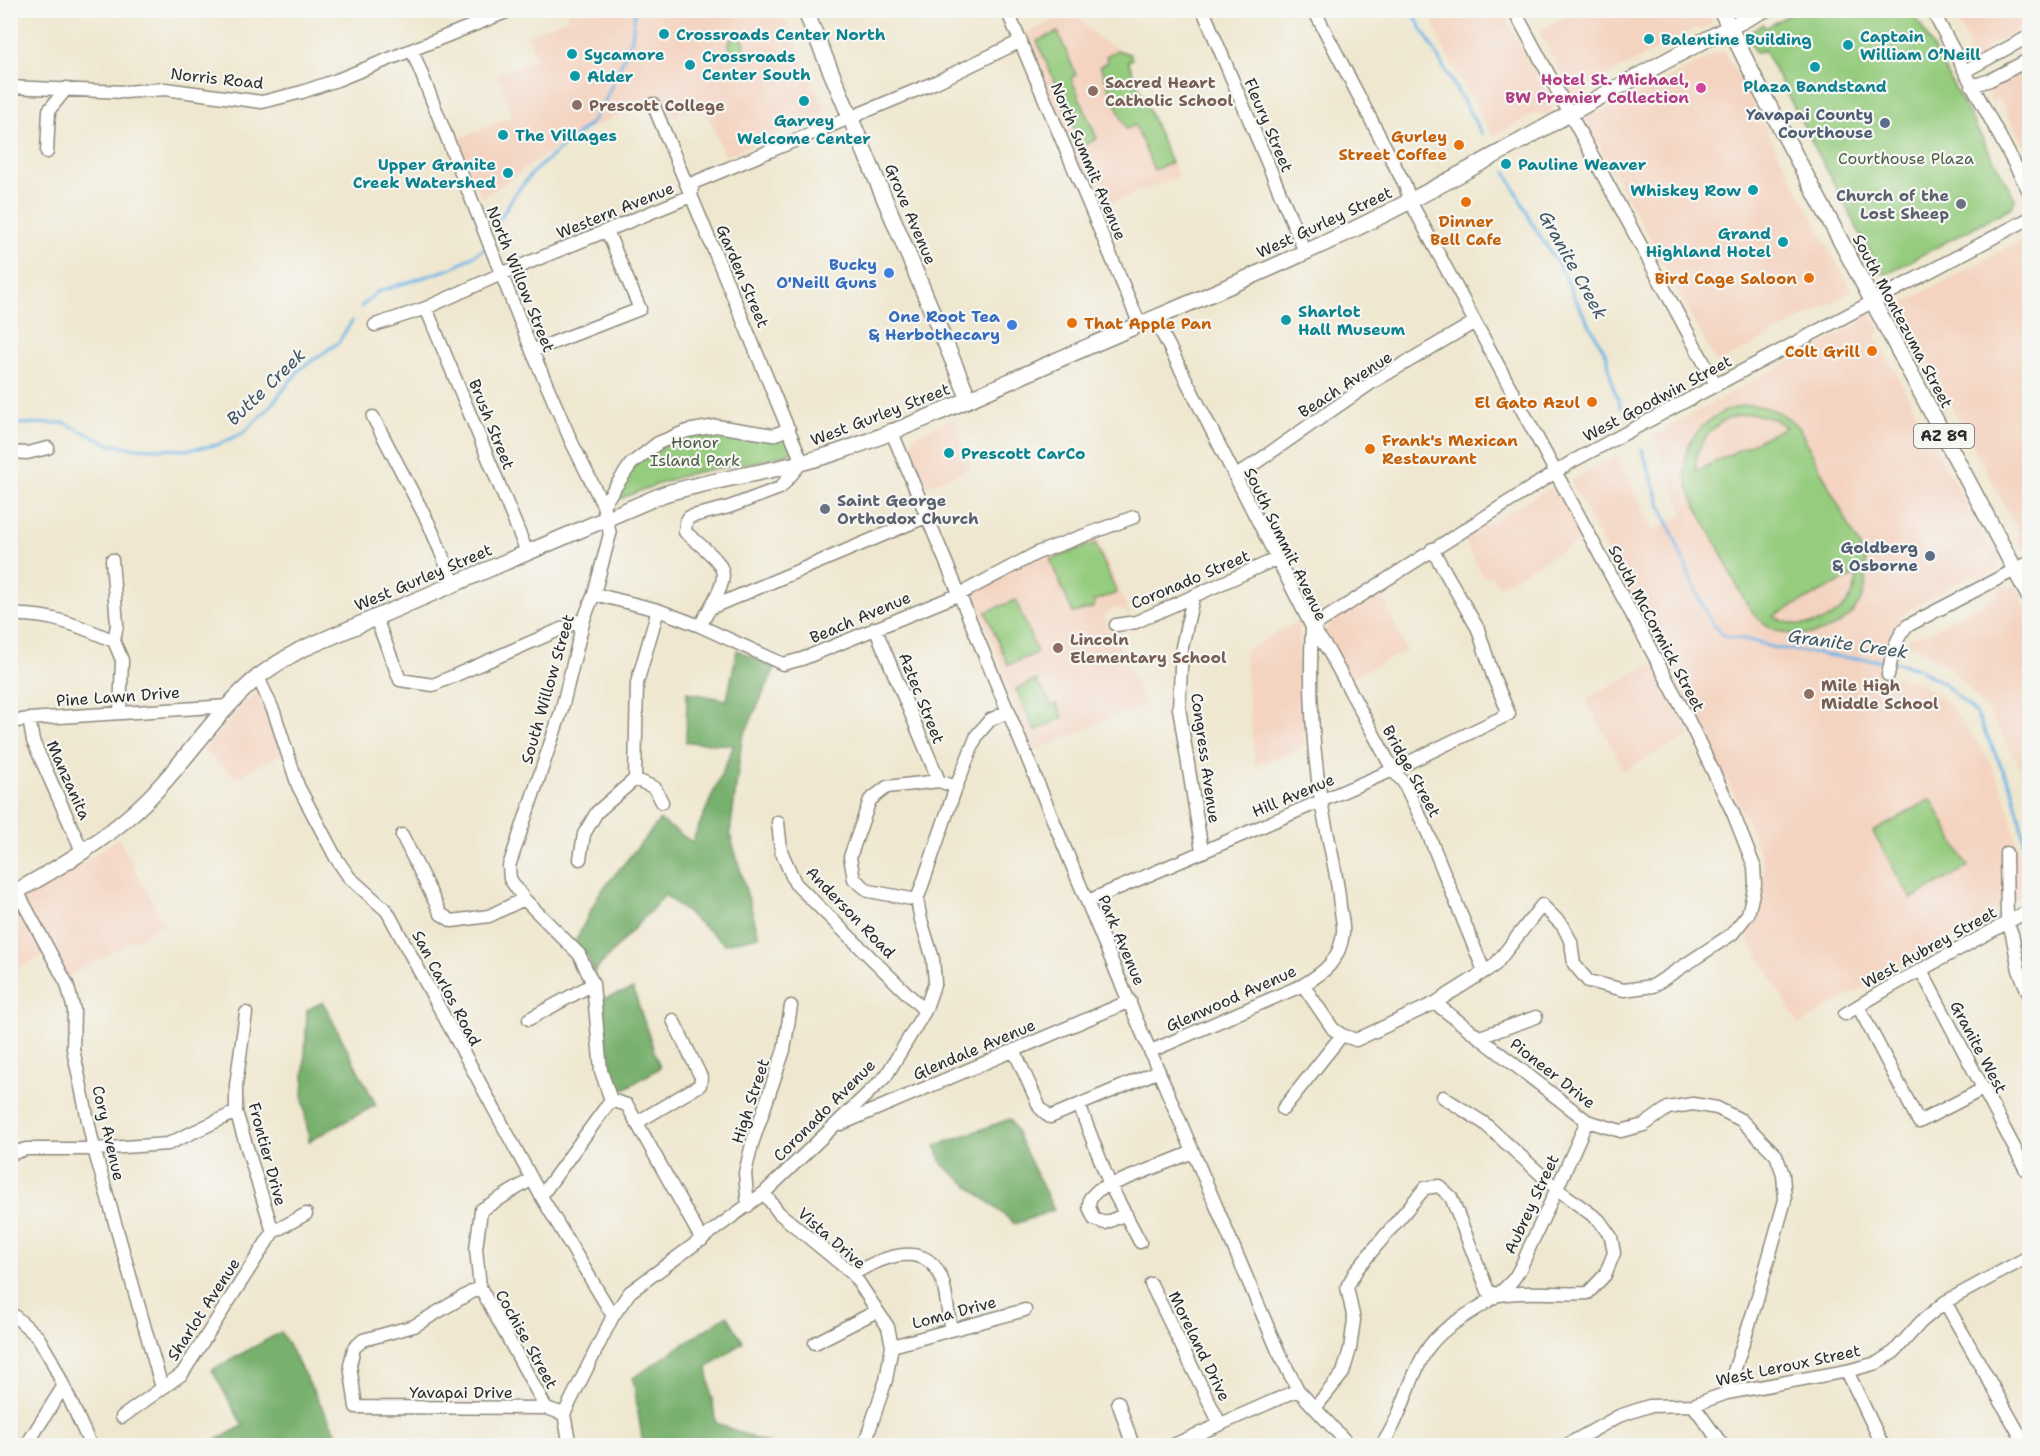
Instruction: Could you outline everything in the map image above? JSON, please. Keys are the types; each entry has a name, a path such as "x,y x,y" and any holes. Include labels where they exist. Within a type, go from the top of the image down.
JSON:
{"main road":[{"name":"Grove Avenue","path":"805,10 969,399"},
{"name":"AZ 89","path":"1721,10 1730,28"},
{"name":"West Gurley Street","path":"14,893 83,853 117,828 148,799 228,706 258,677 300,650 527,552 605,512 702,483 765,471 840,451 969,399 1140,325 1305,252 1410,201 1569,113 1764,10"},
{"name":"South Montezuma Street","path":"1730,28 1760,89 2030,598"}],"street":[{"name":"Norris Road","path":"10,87 125,92 165,89 262,102 311,89 511,10"},
{"name":"North Summit Avenue","path":"1007,10 1140,325"},
{"name":"Fleury Street","path":"1203,10 1305,252"},
{"name":"South McCormick Street","path":"1314,10 1405,185 1410,201 1688,719 1733,813 1754,866 1755,885 1748,914 1732,934 1653,986 1624,990 1588,981 1574,964 1570,942 1563,926 1542,905 1495,965 1484,970"},
{"path":"1514,10 1716,385"},
{"path":"1932,10 2030,193"},
{"path":"1965,72 2030,36"},
{"name":"Western Avenue","path":"375,325 426,308 501,274 691,196 693,183 936,82 1020,41"},
{"name":"North Willow Street","path":"412,50 532,351 605,512"},
{"path":"1972,86 1990,80 2030,59"},
{"path":"47,152 49,110 67,88"},
{"name":"Garden Street","path":"653,104 802,462"},
{"name":"West Goodwin Street","path":"1312,627 1555,472 2030,218"},
{"path":"532,351 640,309 606,231"},
{"name":"Brush Street","path":"426,308 527,552"},
{"name":"South Summit Avenue","path":"1155,318 1312,627 1311,716 1321,801 1338,885 1343,933 1336,956 1323,973"},
{"name":"Beach Avenue","path":"1235,477 1371,383 1475,322"},
{"path":"373,417 429,524 454,583"},
{"path":"605,512 631,464 658,443 687,431 716,426 772,435 789,429"},
{"name":"Park Avenue","path":"891,430 1278,1351 1298,1390 1350,1446"},
{"path":"10,452 27,453 48,448"},
{"path":"700,626 724,582 725,571 713,555 685,532 689,517 729,507 780,488 802,462"},
{"name":"South Willow Street","path":"605,512 610,534 594,594 584,619 561,712 508,866 510,879 524,899 579,954 593,984 601,1071 612,1100"},
{"path":"710,608 928,516"},
{"name":"Beach Avenue","path":"594,594 658,610 700,626 783,664 802,659 960,594 1037,553 1134,517"},
{"name":"Hill Avenue","path":"1088,901 1393,770 1509,714 1493,676 1478,629 1432,549"},
{"name":"Coronado Street","path":"1116,625 1136,622 1276,559"},
{"path":"112,560 117,625 114,641 122,660 120,712"},
{"path":"1888,675 1894,645 1907,626 2030,562"},
{"name":"Congress Avenue","path":"1192,598 1182,647 1179,708 1202,851"},
{"path":"10,609 11,615 46,617 74,623 114,641"},
{"path":"580,859 584,834 597,812 635,779 637,683 658,610"},
{"path":"375,616 400,680 434,685 584,619"},
{"name":"Bridge Street","path":"1312,627 1328,650 1393,770 1404,783 1427,831 1484,970"},
{"name":"Aztec Street","path":"875,628 939,781"},
{"name":"San Carlos Road","path":"258,677 274,712 297,786 336,858 348,877 387,910 532,1179 614,1316"},
{"name":"Pine Lawn Drive","path":"10,722 120,712 228,706"},
{"path":"956,787 939,781 887,787 870,800 850,857 854,879 869,891 917,900 956,787 977,735 990,720 1009,711"},
{"name":"Manzanita","path":"29,719 33,741 83,853"},
{"path":"635,779 655,788 662,802"},
{"name":"Anderson Road","path":"778,822 781,851 795,883 925,1011"},
{"path":"402,835 441,914 452,921 489,916 524,899"},
{"path":"2006,853 2007,922 2012,934 2019,970 2030,997"},
{"name":"Cory Avenue","path":"14,893 67,984 74,1010 73,1049 94,1149 162,1388"},
{"name":"Coronado Avenue","path":"564,1414 614,1316 630,1292 764,1193 886,1076 925,1011 935,982 933,959 917,900"},
{"name":"West Aubrey Street","path":"1845,1014 2026,912"},
{"path":"1303,985 1333,1029 1356,1040 1435,1003 1484,970"},
{"name":"Granite West","path":"1921,970 2026,1170"},
{"name":"Glenwood Avenue","path":"1151,1050 1303,985 1323,973"},
{"path":"529,1019 593,984"},
{"name":"Glendale Avenue","path":"832,1127 1130,1001"},
{"name":"Pioneer Drive","path":"1435,1003 1587,1121 1622,1131 1644,1125 1668,1108 1693,1104 1717,1108 1741,1120 1776,1155 1783,1174 1785,1200 1756,1303 1726,1393"},
{"name":"High Street","path":"748,1206 745,1173 752,1144 784,1050 791,1006"},
{"path":"1858,1006 1919,1122 1983,1089"},
{"name":"Frontier Drive","path":"246,1013 237,1075 236,1112 273,1232"},
{"path":"1480,1036 1536,1017"},
{"path":"636,1123 700,1085 701,1077 673,1020"},
{"path":"1283,1109 1342,1035"},
{"path":"1014,1050 1040,1108 1050,1118 1159,1071"},
{"path":"1381,1446 1393,1429 1408,1387 1427,1349 1448,1327 1498,1295 1588,1293 1605,1275 1614,1253 1611,1237 1599,1220 1557,1189 1484,1123 1443,1097"},
{"path":"542,1196 612,1100 627,1105 702,1240"},
{"path":"1079,1105 1110,1185 1140,1242"},
{"path":"10,1154 26,1149 94,1149 168,1144 236,1112"},
{"name":"Aubrey Street","path":"1498,1295 1513,1281 1587,1121"},
{"path":"1126,1214 1105,1223 1094,1219 1089,1207 1090,1198 1098,1190 1193,1152"},
{"name":"Cochise Street","path":"532,1179 481,1210 476,1249 480,1287 546,1408"},
{"path":"1315,1408 1342,1373 1350,1348 1354,1320 1347,1287 1357,1269 1425,1188 1439,1186 1451,1197 1488,1291 1498,1295"},
{"name":"Vista Drive","path":"764,1193 779,1213 853,1274 888,1328 892,1346"},
{"path":"273,1232 306,1214"},
{"name":"Sharlot Avenue","path":"122,1417 182,1374 273,1232"},
{"path":"853,1274 872,1263 913,1253 931,1262 942,1282 951,1330"},
{"name":"West Leroux Street","path":"1565,1446 1586,1441 1619,1416 1649,1406 1693,1405 1726,1393 1847,1371 1877,1363 1894,1352 1921,1322 1945,1302 2030,1256"},
{"name":"Moreland Drive","path":"1151,1284 1220,1424"},
{"name":"Yavapai Drive","path":"480,1287 414,1326 363,1340 354,1348 350,1365 356,1407 546,1408 564,1414"},
{"path":"1945,1302 2026,1446"},
{"name":"Loma Drive","path":"892,1346 1025,1310"},
{"path":"814,1343 877,1311"},
{"path":"10,1312 38,1337 52,1361 91,1446"},
{"path":"864,1446 886,1380 892,1346"},
{"path":"1847,1371 1883,1446"},
{"path":"26,1446 63,1387"},
{"path":"1171,1446 1298,1390"},
{"path":"1118,1402 1133,1446"},
{"path":"1693,1405 1723,1446"},
{"path":"564,1414 570,1446"}],"shaded area":[{"path":"1711,10 1713,13 1711,24 1702,29 1696,28 1585,88 1586,91 1591,92 1580,97 1570,95 1565,80 1539,31 1577,11"},
{"name":"Prescott College","path":"565,11 783,11 825,111 820,116 725,156 703,104 669,118 660,98 581,131 482,198 457,140 513,116 497,75 537,58 527,35 568,18"},
{"name":"Sacred Heart Catholic School","path":"1078,11 1084,24 1101,41 1130,54 1132,59 1128,61 1171,164 1179,176 1095,209 1022,34"},
{"path":"1428,11 1501,11 1554,104 1551,113 1548,115 1536,113 1493,136 1448,58"},
{"path":"1951,11 2029,11 2029,24 1986,47 1989,54 1976,60 1971,59 1966,52 1969,44"},
{"path":"1721,51 1725,52 1851,289 1850,293 1717,364 1585,119 1586,115 1591,112 1605,112"},
{"path":"2029,63 2029,155 1999,98 1992,101 1988,91 1989,85"},
{"path":"2029,230 2029,550 2023,549 2016,542 2020,534 1900,310 1900,305 2021,240 2025,232"},
{"name":"Mile High Middle School","path":"1867,315 1873,318 1880,328 1880,332 1875,335 1990,550 1994,549 1999,559 1995,572 1983,578 1975,574 1912,608 1902,616 1892,631 1883,673 1921,684 1948,703 1986,755 2005,796 2017,844 2022,895 1799,1025 1744,931 1754,917 1763,887 1763,862 1746,820 1701,726 1608,556 1571,481 1618,455 1653,531 1684,514 1654,435 1861,323 1859,318"},
{"path":"953,419 971,468 927,486 911,448 912,440 915,436"},
{"path":"1554,487 1558,490 1585,538 1498,586 1492,575 1486,578 1483,576 1463,538"},
{"name":"Lincoln Elementary School","path":"1095,535 1131,617 1122,609 1114,608 1104,616 1112,635 1115,635 1145,704 1032,752 973,591 1038,556"},
{"path":"2003,586 2016,587 2021,592 2024,596 2022,602 2030,614 2029,793 2024,773 1989,713 1952,669 1906,642 1910,637 1930,632 1996,596 1996,590"},
{"path":"1380,591 1407,651 1349,678 1326,630 1328,626"},
{"path":"1299,621 1305,747 1255,765 1244,651"},
{"path":"1653,663 1690,736 1624,770 1586,699"},
{"path":"258,691 269,710 283,752 237,778 204,750 240,707"},
{"path":"118,838 164,923 61,981 46,954 11,973 11,904 95,855"}],"green space":[{"name":"Courthouse Plaza","path":"1798,10 1913,11 2015,199 2012,207 1886,274 1880,272 1764,50 1756,53 1750,42 1752,31 1763,24 1765,28"},
{"path":"1058,32 1076,75 1071,78 1097,139 1082,146 1037,41"},
{"path":"734,37 740,37 745,45 743,51 734,53 729,48 729,42"},
{"path":"1117,50 1130,54 1132,59 1128,61 1171,163 1154,170 1135,125 1126,129 1100,66 1108,62 1106,56"},
{"path":"1744,406 1758,406 1778,412 1800,430 1864,555 1867,572 1863,596 1848,617 1827,630 1802,635 1790,634 1778,631 1757,617 1740,592 1688,485 1685,470 1686,455 1691,440 1714,417 1725,411","holes":["1754,414 1774,419 1786,427 1696,471 1700,448 1712,430 1731,418","1857,574 1854,589 1848,601 1839,612 1827,619 1800,625 1773,616"]},
{"name":"Honor Island Park","path":"789,429 797,450 771,458 689,474 603,505 631,464 687,431 773,435"},
{"path":"1095,543 1117,593 1093,601 1095,607 1073,613 1050,560"},
{"path":"1016,600 1037,653 1008,665 986,612"},
{"path":"737,650 775,668 742,739 730,834 759,936 725,944 665,895 594,972 587,955 575,942 599,894 660,820 692,842 734,745 686,742 687,692 727,700"},
{"path":"1036,680 1051,706 1057,704 1063,718 1035,731 1016,689"},
{"path":"1931,799 1968,867 1911,899 1873,832"},
{"path":"633,989 660,1068 619,1092 608,1071 602,999"},
{"path":"323,1002 376,1105 309,1141 303,1099 307,1010"},
{"path":"1010,1119 1054,1210 1015,1224 943,1165 935,1146"},
{"path":"727,1315 743,1342 707,1368 716,1423 771,1445 643,1445 633,1378"},
{"path":"281,1332 343,1445 207,1445 243,1426 212,1370"}],"waterway":[{"name":"Butte Creek","path":"496,225 515,194 534,171 591,123 603,105 632,39 635,10"},
{"name":"Granite Creek","path":"1411,10 1482,134"},
{"name":"Granite Creek","path":"1506,172 1533,225 1563,272 1574,297 1607,356 1612,383 1621,408"},
{"name":"Butte Creek","path":"361,307 377,292 453,268 484,249"},
{"name":"Butte Creek","path":"10,424 65,423 109,444 134,448 186,450 217,445 243,433 267,410 300,369 338,343 352,321"},
{"name":"Granite Creek","path":"1642,449 1661,506 1698,596 1712,623 1724,636 1754,641 1771,647 1886,661"},
{"name":"Granite Creek","path":"1893,662 1915,667 1943,683 1976,713 2012,789 2020,819 2030,887"}],"place":[{"name":"Crossroads Center North","path":"664,34"},
{"name":"Balentine Building","path":"1649,39"},
{"name":"Captain William O’Neill","path":"1848,45"},
{"name":"Sycamore","path":"572,54"},
{"name":"Crossroads Center South","path":"690,65"},
{"name":"Plaza Bandstand","path":"1815,67"},
{"name":"Alder","path":"575,76"},
{"name":"Hotel St. Michael, BW Premier Collection","path":"1701,88"},
{"name":"Sacred Heart Catholic School","path":"1093,91"},
{"name":"Garvey Welcome Center","path":"804,101"},
{"name":"Prescott College","path":"577,105"},
{"name":"Yavapai County Courthouse","path":"1885,123"},
{"name":"The Villages","path":"503,135"},
{"name":"Gurley Street Coffee","path":"1459,145"},
{"name":"Pauline Weaver","path":"1506,164"},
{"name":"Upper Granite Creek Watershed","path":"508,173"},
{"name":"Whiskey Row","path":"1753,190"},
{"name":"Dinner Bell Cafe","path":"1466,202"},
{"name":"Church of the Lost Sheep","path":"1961,204"},
{"name":"Grand Highland Hotel","path":"1783,242"},
{"name":"Bucky O'Neill Guns","path":"889,273"},
{"name":"Bird Cage Saloon","path":"1809,278"},
{"name":"Sharlot Hall Museum","path":"1286,320"},
{"name":"That Apple Pan","path":"1072,323"},
{"name":"One Root Tea & Herbothecary","path":"1012,325"},
{"name":"Colt Grill","path":"1872,351"},
{"name":"El Gato Azul","path":"1592,402"},
{"name":"Frank's Mexican Restaurant","path":"1370,449"},
{"name":"Prescott CarCo","path":"949,453"},
{"name":"Saint George Orthodox Church","path":"825,509"},
{"name":"Goldberg & Osborne","path":"1930,556"},
{"name":"Lincoln Elementary School","path":"1058,648"},
{"name":"Mile High Middle School","path":"1809,694"}]}
